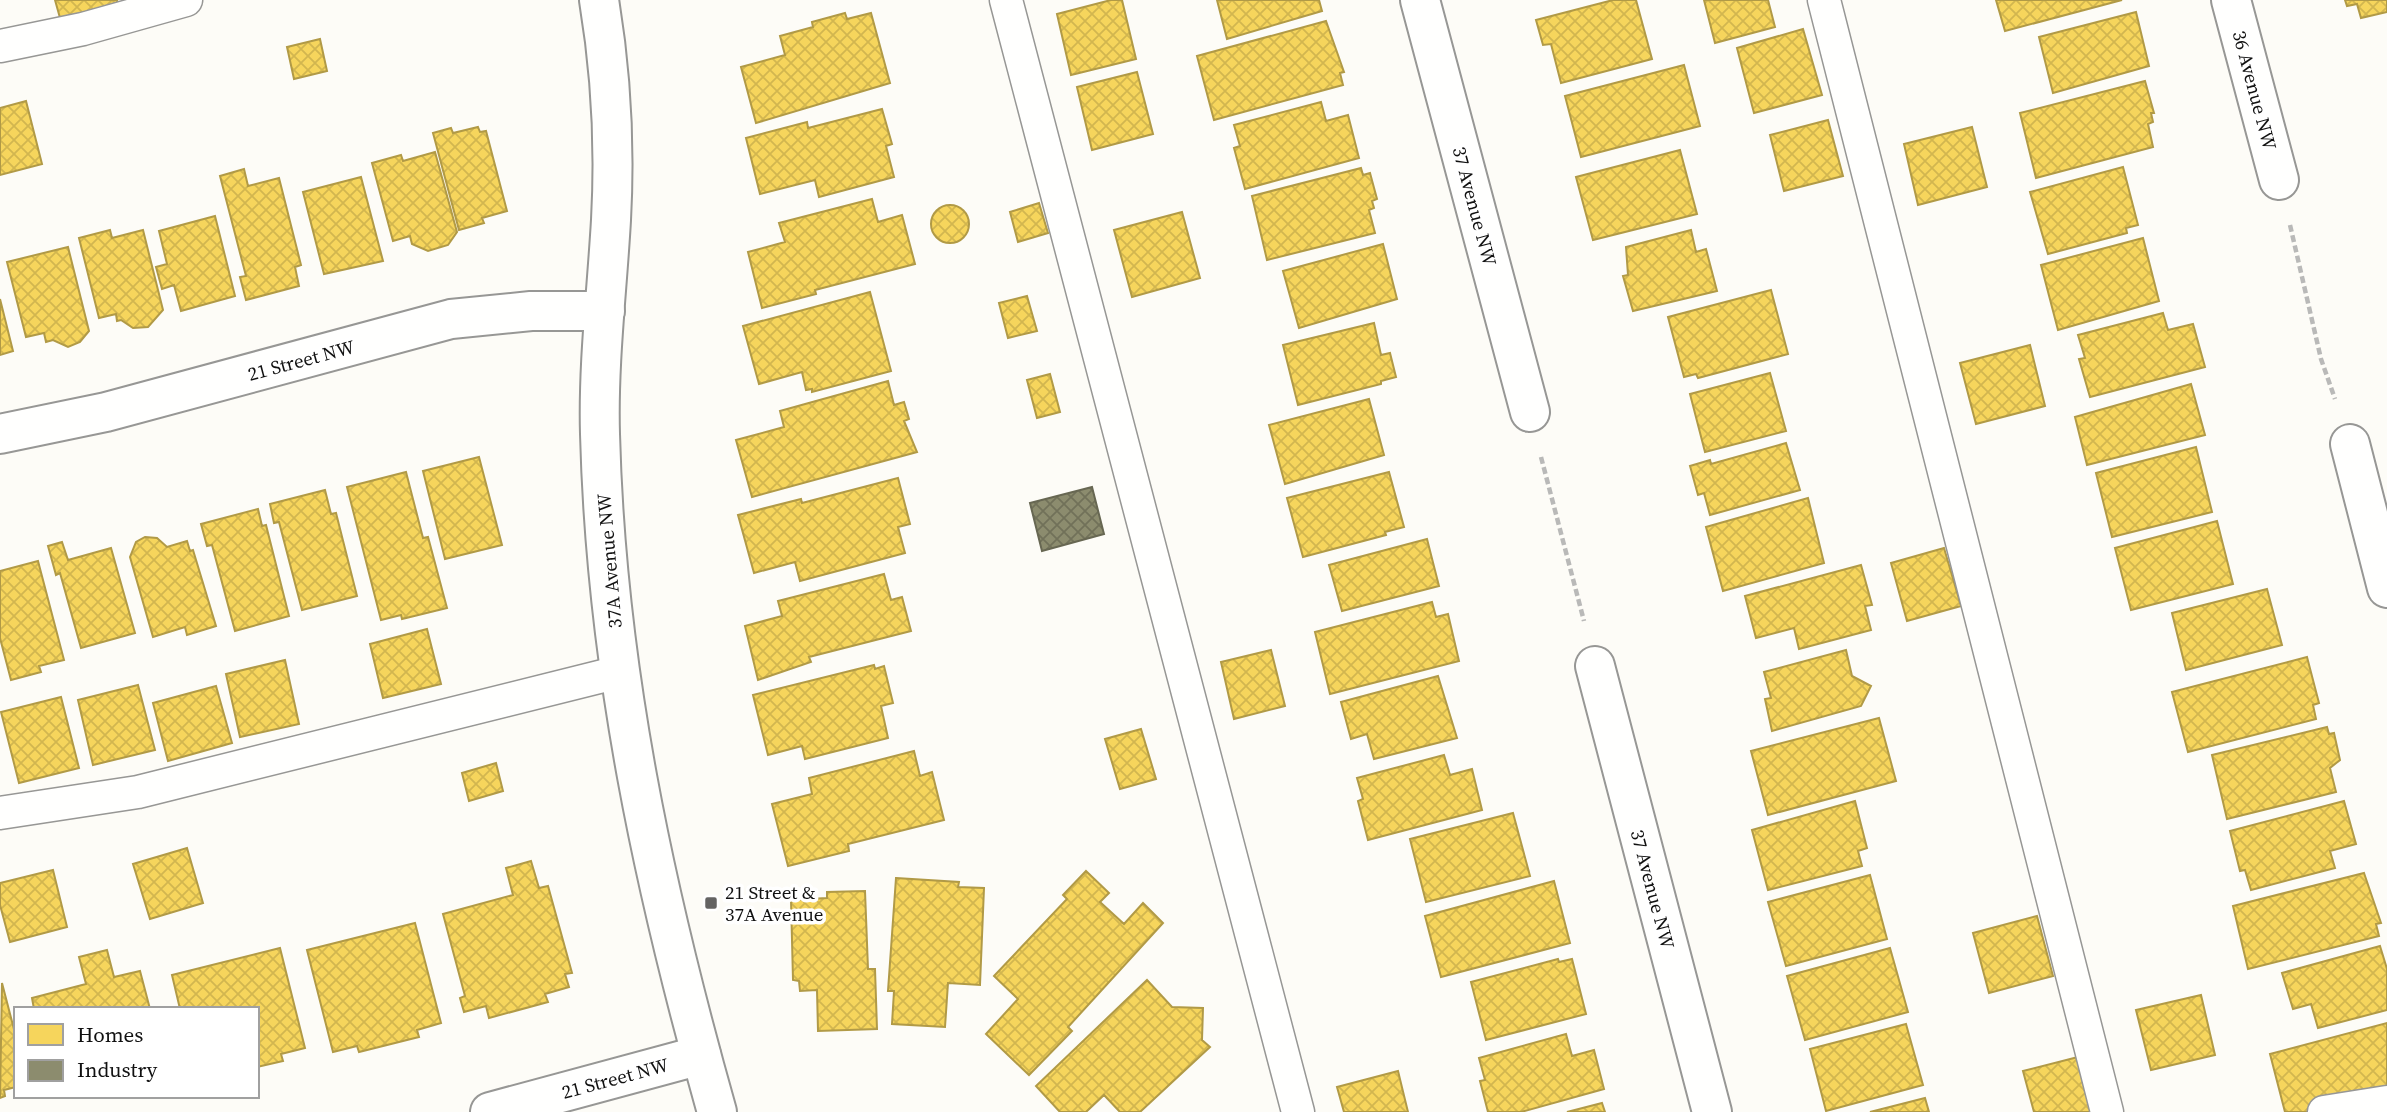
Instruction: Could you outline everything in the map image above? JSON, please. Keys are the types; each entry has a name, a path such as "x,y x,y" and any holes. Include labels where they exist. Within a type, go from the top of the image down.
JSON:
{"street":[{"name":"37A Avenue NW","path":"599,0 612,130 611,217 600,432 619,672 643,820 717,1112"},
{"name":"37 Avenue NW","path":"1420,0 1530,412"},
{"name":"36 Avenue NW","path":"2231,0 2278,180"},
{"name":"21 Street NW","path":"0,434 106,412 451,319 531,311 605,311"},
{"path":"2350,444 2387,588"},
{"name":"37 Avenue NW","path":"1595,666 1712,1112"},
{"name":"21 Street NW","path":"490,1112 701,1055"}],"lane":[{"path":"0,46 83,29 186,0"},
{"path":"1006,0 1298,1112"},
{"path":"1824,0 2107,1112"},
{"path":"0,813 138,792 619,672"},
{"path":"2324,1112 2387,1102"}],"path":[{"path":"2278,180 2321,359 2350,444"},
{"path":"1530,412 1595,666"}],"building: Homes":[{"path":"55,0 117,0 119,10 62,25"},
{"path":"1111,0 1122,0 1136,59 1071,75 1057,14"},
{"path":"1217,0 1319,0 1322,11 1227,39"},
{"path":"1613,0 1636,0 1652,59 1561,83 1551,44 1543,45 1536,20"},
{"path":"1704,0 1768,0 1775,27 1715,43"},
{"path":"1996,0 2122,0 2005,31"},
{"path":"2345,0 2387,0 2387,12 2361,18 2357,4 2347,6"},
{"path":"2136,12 2149,66 2053,93 2039,37"},
{"path":"845,13 847,19 871,13 890,83 756,123 741,67 785,55 780,36 813,27 812,22"},
{"path":"1326,21 1344,72 1340,73 1343,85 1214,120 1197,56"},
{"path":"1803,29 1822,95 1754,113 1737,48"},
{"path":"320,39 327,71 294,79 287,47"},
{"path":"1684,65 1700,126 1581,157 1565,96"},
{"path":"1137,72 1153,134 1092,150 1077,87"},
{"path":"2145,81 2154,113 2151,113 2153,122 2148,124 2153,147 2036,178 2020,113"},
{"path":"26,101 42,164 0,175 0,108"},
{"path":"1321,102 1326,121 1348,115 1359,158 1245,189 1234,148 1240,146 1234,125"},
{"path":"882,109 892,144 886,146 894,177 819,197 815,180 760,194 746,138 807,122 808,128"},
{"path":"1828,120 1843,176 1784,191 1770,135"},
{"path":"478,127 480,132 486,131 507,211 482,218 484,223 459,230 433,133 451,128 453,133"},
{"path":"1972,127 1987,187 1918,205 1904,144"},
{"path":"1680,150 1697,214 1593,240 1576,177"},
{"path":"435,152 457,232 448,245 428,251 412,244 410,236 393,241 372,163 401,155 403,161"},
{"path":"2123,167 2138,225 2126,228 2127,233 2048,254 2030,192"},
{"path":"1361,168 1363,175 1370,173 1377,199 1372,201 1374,208 1369,210 1375,233 1267,260 1252,196"},
{"path":"244,169 248,186 279,178 301,265 295,267 299,286 246,300 240,277 246,276 220,176"},
{"path":"361,177 383,261 324,274 303,192"},
{"path":"872,199 878,222 902,215 915,264 815,290 816,294 762,308 748,252 785,242 779,223"},
{"path":"1039,203 1048,233 1018,242 1010,212"},
{"path":"950,205 964,210 969,224 964,238 950,243 936,238 931,224 936,210"},
{"path":"1182,212 1200,278 1132,297 1114,230"},
{"path":"215,216 235,296 181,311 174,285 162,289 156,267 167,264 159,231"},
{"path":"110,230 112,238 143,230 163,310 148,327 133,328 121,320 117,321 116,314 99,318 79,238"},
{"path":"1691,230 1696,252 1706,249 1717,291 1633,311 1623,276 1628,275 1626,247"},
{"path":"2143,238 2159,301 2058,330 2041,265"},
{"path":"1383,244 1397,299 1299,328 1283,271"},
{"path":"68,247 89,331 80,342 68,347 53,340 46,342 44,333 26,337 7,262"},
{"path":"1771,290 1788,354 1698,378 1696,374 1684,377 1668,317"},
{"path":"870,292 891,371 812,392 812,389 806,390 802,372 759,384 743,326"},
{"path":"1027,296 1037,331 1008,338 999,303"},
{"path":"0,299 13,351 0,355"},
{"path":"2163,313 2168,330 2193,324 2205,367 2090,397 2079,359 2085,358 2078,335"},
{"path":"1374,323 1381,355 1390,353 1396,377 1381,381 1381,384 1298,405 1283,345"},
{"path":"2030,345 2045,406 1976,424 1960,363"},
{"path":"1770,373 1786,431 1705,452 1690,394"},
{"path":"1050,374 1060,412 1037,418 1027,380"},
{"path":"888,381 894,405 904,402 909,419 904,421 917,452 752,497 736,440 784,427 780,411"},
{"path":"2191,384 2205,435 2087,465 2075,417"},
{"path":"1369,399 1384,455 1285,484 1269,425"},
{"path":"1786,443 1800,490 1710,515 1704,493 1698,495 1690,466 1710,460 1711,464"},
{"path":"2196,447 2212,512 2112,537 2096,473"},
{"path":"479,457 502,545 445,559 423,471"},
{"path":"406,472 423,538 428,537 447,608 402,619 401,615 381,620 347,487"},
{"path":"1389,472 1404,527 1385,532 1386,535 1303,557 1287,498"},
{"path":"898,478 910,524 898,527 905,553 800,581 795,562 754,573 738,515 801,499 802,503"},
{"path":"325,490 331,514 336,513 357,596 302,610 279,522 274,523 270,504"},
{"path":"1808,498 1824,563 1723,591 1706,527"},
{"path":"258,509 262,526 266,525 289,616 235,631 212,545 207,546 201,524"},
{"path":"2217,521 2233,584 2131,610 2115,548"},
{"path":"145,537 157,538 167,547 187,541 190,551 193,550 216,626 187,635 185,627 153,637 130,557 136,542"},
{"path":"1427,539 1439,586 1342,611 1329,565"},
{"path":"62,542 68,560 111,548 135,633 81,648 60,573 56,575 48,546"},
{"path":"1944,548 1961,606 1907,621 1891,563"},
{"path":"38,561 64,660 39,666 41,672 11,680 0,638 0,571"},
{"path":"1861,565 1872,605 1865,606 1871,630 1799,649 1794,628 1756,638 1745,596"},
{"path":"884,574 891,600 902,597 911,631 809,657 811,662 758,680 745,626 782,616 778,601"},
{"path":"2267,589 2282,645 2186,670 2172,613"},
{"path":"1432,602 1436,617 1448,614 1459,661 1330,694 1315,632"},
{"path":"427,629 441,684 383,698 370,644"},
{"path":"1271,650 1285,706 1234,719 1221,662"},
{"path":"1846,650 1852,676 1871,686 1861,706 1772,731 1765,699 1771,698 1764,672"},
{"path":"2307,657 2319,703 2313,705 2316,719 2188,752 2172,692"},
{"path":"285,660 299,724 240,737 226,674"},
{"path":"874,665 875,669 884,666 893,703 881,706 888,738 805,759 802,746 768,755 753,695"},
{"path":"1438,676 1457,738 1374,759 1367,734 1351,739 1341,702"},
{"path":"138,685 155,750 93,765 78,700"},
{"path":"216,686 232,743 168,761 153,703"},
{"path":"61,697 79,768 19,783 1,712"},
{"path":"1879,718 1896,781 1768,815 1751,751"},
{"path":"2327,727 2329,734 2334,733 2340,760 2330,768 2336,792 2227,819 2212,755"},
{"path":"1141,729 1156,779 1120,789 1105,739"},
{"path":"914,751 920,776 932,772 944,820 848,844 849,851 788,866 772,804 812,794 809,778"},
{"path":"1444,755 1450,775 1472,769 1482,810 1368,840 1358,801 1363,799 1357,778"},
{"path":"496,763 503,791 469,801 462,773"},
{"path":"1855,801 1867,848 1858,851 1862,866 1768,890 1752,830"},
{"path":"2344,801 2356,844 2330,851 2335,868 2251,890 2245,870 2240,871 2230,831"},
{"path":"1513,813 1530,876 1426,902 1410,839"},
{"path":"187,848 203,903 150,919 133,864"},
{"path":"531,861 539,888 548,886 572,973 565,974 569,987 545,994 548,1002 489,1018 486,1006 464,1012 460,998 465,996 443,914 513,895 506,868"},
{"path":"53,870 67,927 10,942 0,905 0,883"},
{"path":"1086,871 1109,893 1100,902 1124,924 1143,903 1163,923 1068,1027 1072,1031 1029,1075 986,1034 1018,999 994,976 1067,899 1063,895"},
{"path":"2364,873 2381,923 2376,924 2379,936 2248,969 2233,906"},
{"path":"1870,875 1887,939 1786,966 1768,902"},
{"path":"896,878 959,882 958,887 984,888 980,985 948,983 945,1027 892,1024 894,991 888,991"},
{"path":"1554,881 1570,943 1441,977 1425,916"},
{"path":"865,891 868,969 875,969 877,1029 818,1031 817,990 800,991 799,981 793,980 791,900 827,898 827,892"},
{"path":"2037,916 2053,976 1989,993 1973,933"},
{"path":"415,923 441,1023 417,1030 419,1037 359,1052 357,1046 333,1052 307,950"},
{"path":"2380,946 2387,969 2387,1010 2318,1028 2311,1004 2293,1009 2282,973"},
{"path":"280,948 305,1048 281,1054 283,1061 259,1067 259,1007 180,1007 172,975"},
{"path":"1890,948 1908,1012 1805,1040 1787,976"},
{"path":"107,950 114,977 140,971 149,1007 34,1007 32,998 86,984 79,957"},
{"path":"1558,959 1559,962 1572,959 1586,1014 1486,1040 1471,982"},
{"path":"1147,980 1172,1007 1203,1008 1202,1040 1210,1047 1140,1112 1120,1112 1104,1095 1086,1112 1060,1112 1036,1086"},
{"path":"2,983 14,1029 14,1088 4,1090 5,1096 0,1098"},
{"path":"2201,995 2215,1055 2151,1070 2136,1010"},
{"path":"2387,1023 2387,1092 2311,1112 2285,1112 2270,1054"},
{"path":"1906,1024 1923,1085 1826,1111 1810,1049"},
{"path":"1566,1034 1572,1056 1594,1050 1604,1089 1521,1112 1488,1112 1480,1081 1485,1080 1479,1058"},
{"path":"2078,1057 2092,1112 2034,1112 2023,1071"},
{"path":"1398,1071 1408,1112 1344,1112 1337,1087"},
{"path":"1925,1098 1929,1112 1870,1112"},
{"path":"1602,1103 1605,1112 1567,1112"}],"building: Industry":[{"path":"1092,487 1104,534 1042,551 1030,503"}],"place":[{"name":"21 Street & 37A Avenue","path":"711,903"}]}
